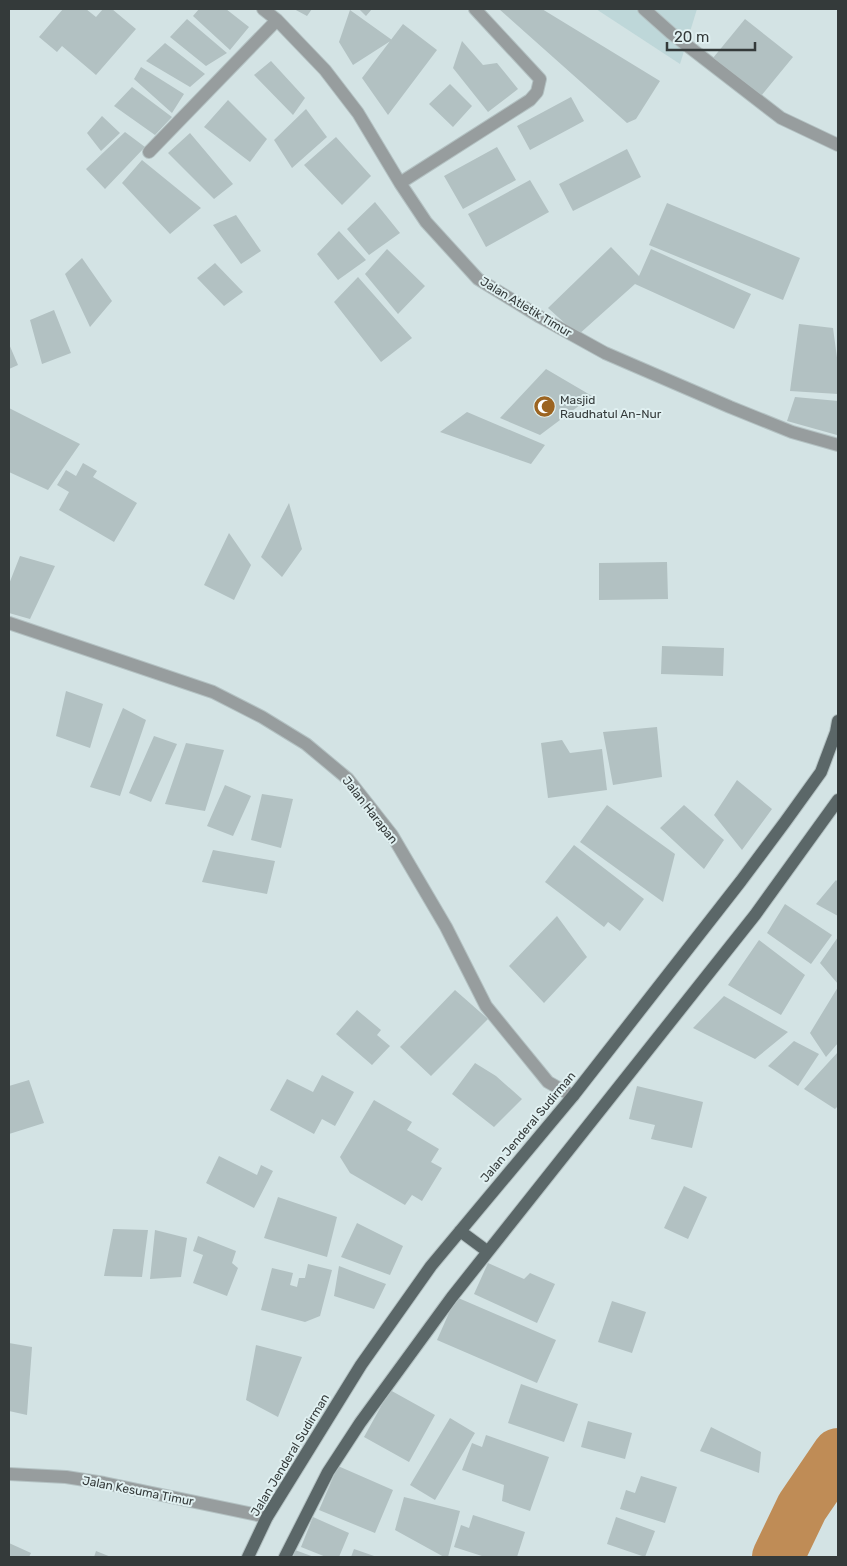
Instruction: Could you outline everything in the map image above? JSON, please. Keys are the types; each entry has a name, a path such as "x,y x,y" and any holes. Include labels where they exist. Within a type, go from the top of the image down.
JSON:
{"main road":[{"name":"Jalan Jenderal Sudirman","path":"248,1557 267,1516 361,1365 431,1266 573,1096 741,881 821,772 836,732 838,721"},
{"path":"285,1557 328,1472 355,1431 452,1297 755,915 838,800"},
{"path":"460,1231 487,1251"}],"street":[{"name":"Jalan Atletik Timur","path":"263,9 277,20 325,70 358,113 426,222 478,280 605,353 792,432 838,445"},
{"path":"400,183 530,100 537,92 540,79 475,9"},
{"path":"644,9 671,34 781,118 838,145"},
{"path":"149,152 277,20"},
{"name":"Jalan Harapan","path":"9,623 213,692 262,717 306,744 348,779 392,835 446,927 486,1006 548,1082 573,1096"},
{"name":"Jalan Kesuma Timur","path":"9,1474 66,1477 104,1483 267,1516"}],"shaded area":[{"path":"596,9 697,9 680,64"}],"building":[{"path":"63,9 86,9 96,17 103,9 112,9 136,29 96,75 62,46 57,52 39,37"},
{"path":"199,9 226,9 249,27 230,50 193,16"},
{"path":"294,9 312,9 307,16"},
{"path":"359,9 372,9 366,16"},
{"path":"499,9 542,9 660,81 636,119 627,123"},
{"path":"350,10 392,40 353,65 339,42"},
{"path":"187,19 227,53 206,66 170,37"},
{"path":"745,19 793,57 761,96 713,58"},
{"path":"403,24 437,50 388,115 362,78"},
{"path":"462,41 483,65 497,63 518,89 488,112 453,68"},
{"path":"165,43 205,74 190,87 146,61"},
{"path":"271,61 305,98 293,115 254,75"},
{"path":"141,67 184,94 172,113 134,79"},
{"path":"450,84 472,106 453,127 429,104"},
{"path":"132,87 172,117 155,135 114,106"},
{"path":"571,97 584,121 530,150 517,126"},
{"path":"228,100 267,139 250,162 204,127"},
{"path":"306,109 327,137 292,168 274,140"},
{"path":"102,116 120,133 101,151 87,133"},
{"path":"125,132 145,147 105,189 86,169"},
{"path":"190,133 233,184 214,199 168,153"},
{"path":"336,137 371,176 342,205 304,165"},
{"path":"497,147 516,180 463,209 444,176"},
{"path":"627,149 641,177 573,211 559,184"},
{"path":"142,160 201,208 170,234 122,183"},
{"path":"530,180 549,212 486,247 468,214"},
{"path":"375,202 400,233 369,255 347,229"},
{"path":"667,203 800,258 783,300 649,245"},
{"path":"236,215 261,251 241,264 213,225"},
{"path":"339,231 366,260 338,280 317,254"},
{"path":"611,247 639,276 651,249 751,294 734,329 635,284 578,335 548,308"},
{"path":"387,249 425,286 398,314 365,274"},
{"path":"82,258 112,301 90,327 65,274"},
{"path":"215,263 243,292 224,306 197,278"},
{"path":"358,277 412,338 381,362 334,302"},
{"path":"54,310 71,353 42,364 30,320"},
{"path":"799,324 833,328 838,365 838,394 790,391"},
{"path":"9,344 18,365 9,369"},
{"name":"Masjid Raudhatul An-Nur","path":"546,369 592,396 540,435 500,418"},
{"path":"795,397 838,401 837,435 787,421"},
{"path":"9,408 80,444 48,490 9,472"},
{"path":"467,412 545,445 531,464 440,432"},
{"path":"83,463 97,471 93,477 137,503 114,542 59,510 69,492 57,485 66,470 76,476"},
{"path":"289,503 302,549 282,577 261,557"},
{"path":"229,533 251,565 234,600 204,585"},
{"path":"20,556 55,566 30,619 9,613 9,584"},
{"path":"667,562 668,599 599,600 599,563"},
{"path":"662,646 724,648 723,676 661,674"},
{"path":"66,691 103,704 90,748 56,736"},
{"path":"123,708 146,720 120,796 90,787"},
{"path":"657,727 662,777 613,785 603,732"},
{"path":"154,736 177,744 151,802 129,793"},
{"path":"562,740 570,753 602,749 607,790 548,798 541,743"},
{"path":"186,743 224,750 205,811 165,804"},
{"path":"737,780 772,809 742,850 714,815"},
{"path":"225,785 251,796 233,836 207,826"},
{"path":"262,794 293,799 281,848 251,840"},
{"path":"607,805 675,854 663,902 580,842"},
{"path":"684,805 724,840 704,869 660,828"},
{"path":"574,845 644,899 620,931 608,922 604,927 545,882"},
{"path":"213,850 275,861 267,894 202,882"},
{"path":"836,880 838,882 838,916 816,904"},
{"path":"785,904 832,935 811,964 767,933"},
{"path":"557,916 587,957 544,1003 509,966"},
{"path":"838,937 838,984 820,963"},
{"path":"759,940 805,975 781,1015 728,985"},
{"path":"838,987 838,1043 826,1057 810,1033"},
{"path":"455,990 488,1019 431,1076 400,1047"},
{"path":"724,996 788,1032 755,1059 693,1028"},
{"path":"357,1010 381,1030 377,1035 390,1046 372,1065 336,1034"},
{"path":"794,1041 819,1054 798,1086 768,1066"},
{"path":"838,1052 838,1106 835,1109 804,1089"},
{"path":"475,1063 496,1076 522,1099 494,1127 452,1094"},
{"path":"322,1075 354,1092 335,1126 322,1119 314,1134 270,1110 287,1079 313,1092"},
{"path":"29,1080 44,1123 9,1134 9,1086"},
{"path":"637,1086 703,1102 692,1148 651,1139 655,1125 629,1119"},
{"path":"374,1100 412,1122 407,1130 439,1149 431,1162 442,1168 422,1201 412,1195 405,1205 350,1173 340,1157"},
{"path":"219,1156 257,1175 261,1165 273,1171 254,1208 206,1183"},
{"path":"684,1186 707,1197 688,1239 664,1228"},
{"path":"278,1197 337,1217 327,1257 264,1238"},
{"path":"357,1223 403,1246 390,1275 341,1257"},
{"path":"113,1229 148,1230 142,1277 104,1276"},
{"path":"155,1230 187,1238 181,1277 150,1279"},
{"path":"198,1236 236,1251 232,1263 238,1268 227,1296 193,1283 203,1255 193,1251"},
{"path":"488,1263 524,1279 530,1273 555,1284 537,1323 474,1294"},
{"path":"308,1264 332,1270 320,1316 305,1322 261,1310 272,1268 293,1273 290,1285 297,1287 299,1278 305,1278"},
{"path":"339,1266 386,1284 374,1309 334,1296"},
{"path":"456,1297 556,1340 537,1383 437,1340"},
{"path":"612,1301 646,1312 632,1353 598,1342"},
{"path":"9,1343 32,1347 27,1415 9,1411"},
{"path":"256,1345 302,1357 278,1417 246,1400"},
{"path":"521,1384 578,1404 564,1442 508,1423"},
{"path":"390,1390 435,1415 409,1462 364,1437"},
{"path":"450,1418 475,1433 435,1500 410,1485"},
{"path":"588,1421 632,1433 625,1459 581,1447"},
{"path":"711,1427 761,1452 759,1473 700,1451"},
{"path":"486,1435 549,1457 530,1511 502,1501 504,1485 462,1470 472,1443 482,1447"},
{"path":"338,1466 393,1490 375,1533 319,1510"},
{"path":"641,1476 677,1487 665,1523 620,1509 626,1490 635,1493"},
{"path":"404,1497 460,1511 448,1557 444,1557 395,1530"},
{"path":"473,1515 525,1532 517,1557 485,1557 454,1547 461,1525 469,1528"},
{"path":"313,1517 349,1533 339,1557 326,1557 301,1547"},
{"path":"616,1517 655,1531 645,1557 607,1544"},
{"path":"9,1543 31,1553 29,1557 9,1557"},
{"path":"354,1549 377,1557 351,1557"},
{"path":"295,1550 314,1557 293,1557"},
{"path":"96,1551 111,1557 94,1557"}],"waterway":[{"path":"778,1557 802,1507 838,1454"}],"place":[{"name":"Masjid Raudhatul An-Nur","path":"544,407"}]}
